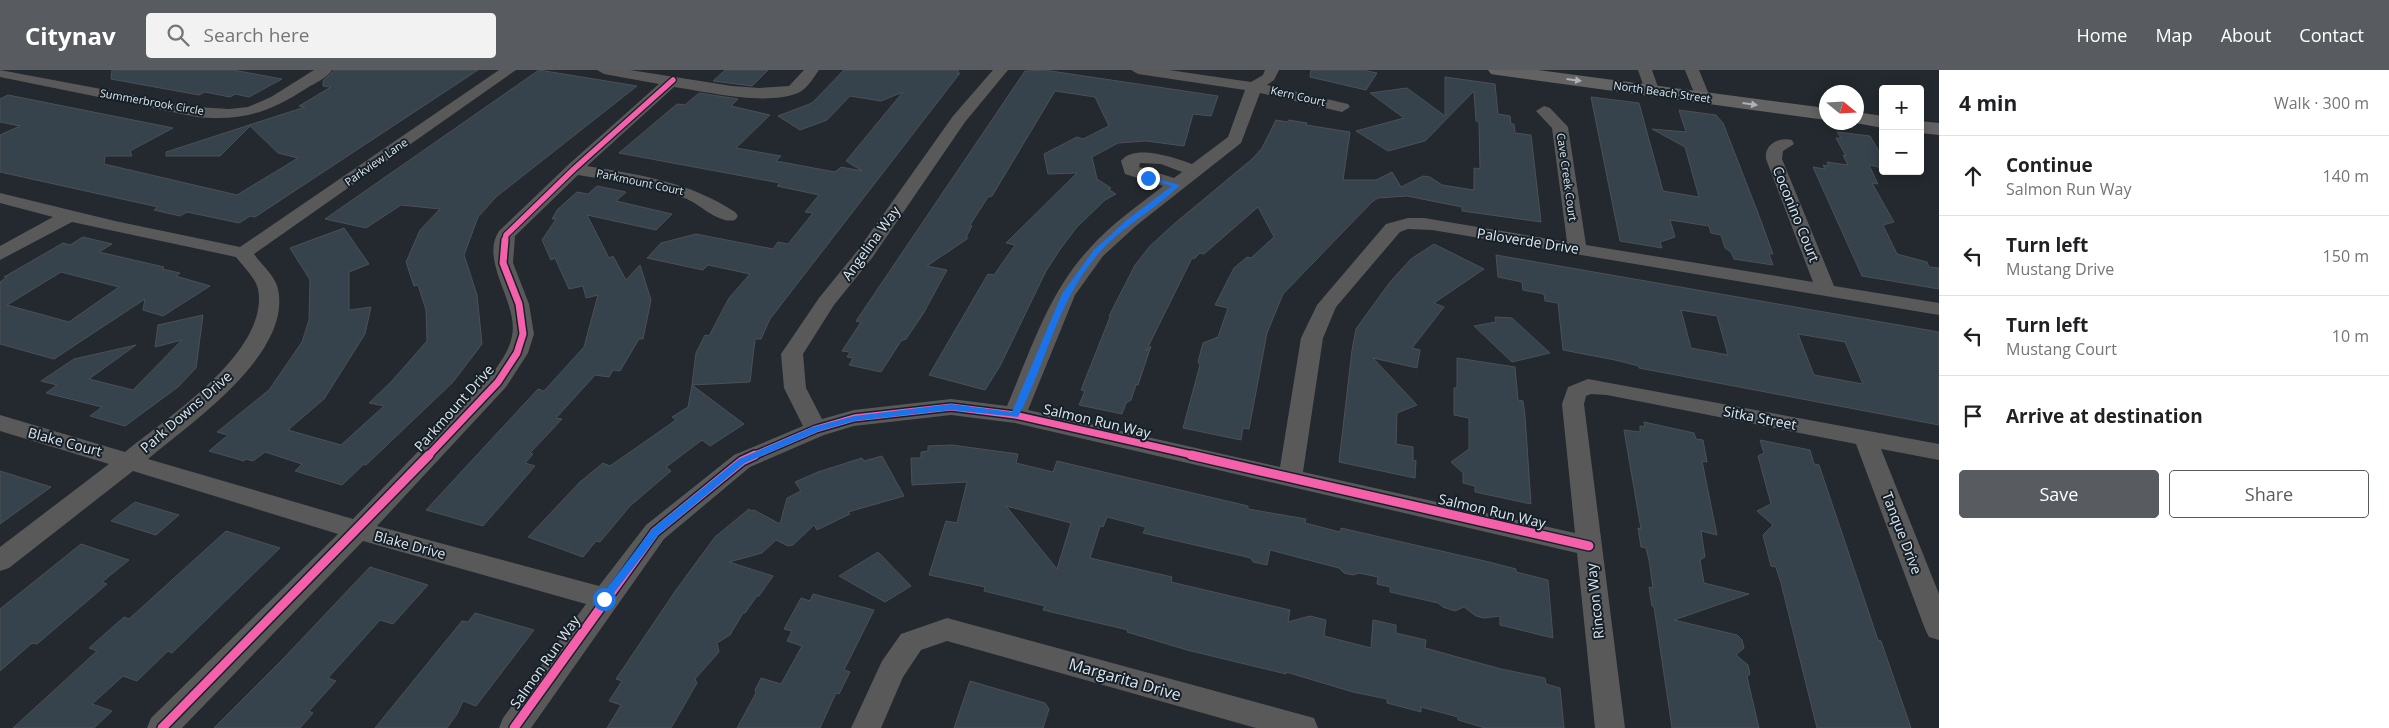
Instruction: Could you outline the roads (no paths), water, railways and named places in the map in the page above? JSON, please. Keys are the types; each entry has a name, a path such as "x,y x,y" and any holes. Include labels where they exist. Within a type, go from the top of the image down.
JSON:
{"main road":[{"name":"North Beach Street","path":"1497,70 1647,78 1819,97"},
{"name":"North Beach Street","path":"1616,70 1647,78"},
{"name":"North Beach Street","path":"1697,83 1819,112"},
{"path":"1864,102 1879,104"},
{"path":"1924,110 1939,112"},
{"path":"1864,119 1879,121"},
{"path":"1924,127 1939,129"}],"street":[{"name":"Summerbrook Circle","path":"12,73 197,112 217,114 260,108 325,70"},
{"name":"Parkview Lane","path":"242,254 509,70"},
{"path":"604,70 740,92 773,95 793,90 812,70"},
{"name":"Angelina Way","path":"816,429 795,388 792,354 826,302 865,254 959,119 1001,70"},
{"name":"Kern Court","path":"1138,70 1254,87 1342,107"},
{"path":"1242,70 1240,77 1254,87"},
{"path":"1015,415 1065,295 1096,252 1130,221 1235,139 1254,87 1269,78 1272,70"},
{"name":"Parkmount Drive","path":"162,728 358,530 498,382 517,353 522,334 519,304 503,263 506,236 574,169 673,80"},
{"name":"Cave Creek Court","path":"1544,112 1560,127 1577,249"},
{"name":"Coconino Court","path":"1786,144 1775,149 1772,153 1826,290"},
{"path":"1176,185 1131,170 1130,161 1140,157 1167,160 1195,171"},
{"name":"Parkmount Court","path":"574,169 696,194 715,204 729,216"},
{"path":"0,198 70,214 115,227 242,254"},
{"path":"0,254 70,214"},
{"name":"Paloverde Drive","path":"1290,478 1312,338 1327,305 1393,228 1400,224 1414,223 1939,309"},
{"name":"Park Downs Drive","path":"0,561 131,460 223,383 260,335 269,314 268,287 242,254"},
{"name":"Sitka Street","path":"1581,388 1607,388 1939,452"},
{"name":"Rincon Way","path":"1581,388 1573,397 1573,404 1610,728"},
{"name":"Salmon Run Way","path":"514,728 604,599 656,532 742,461 816,429 854,418 951,407 1015,415 1589,546"},
{"name":"Blake Court","path":"0,423 8,427 131,460"},
{"name":"Tanque Drive","path":"1865,438 1939,629"},
{"name":"Blake Drive","path":"131,460 358,530 604,599"},
{"name":"Margarita Drive","path":"866,728 892,670 911,642 947,629 1247,721 1303,728"}]}
